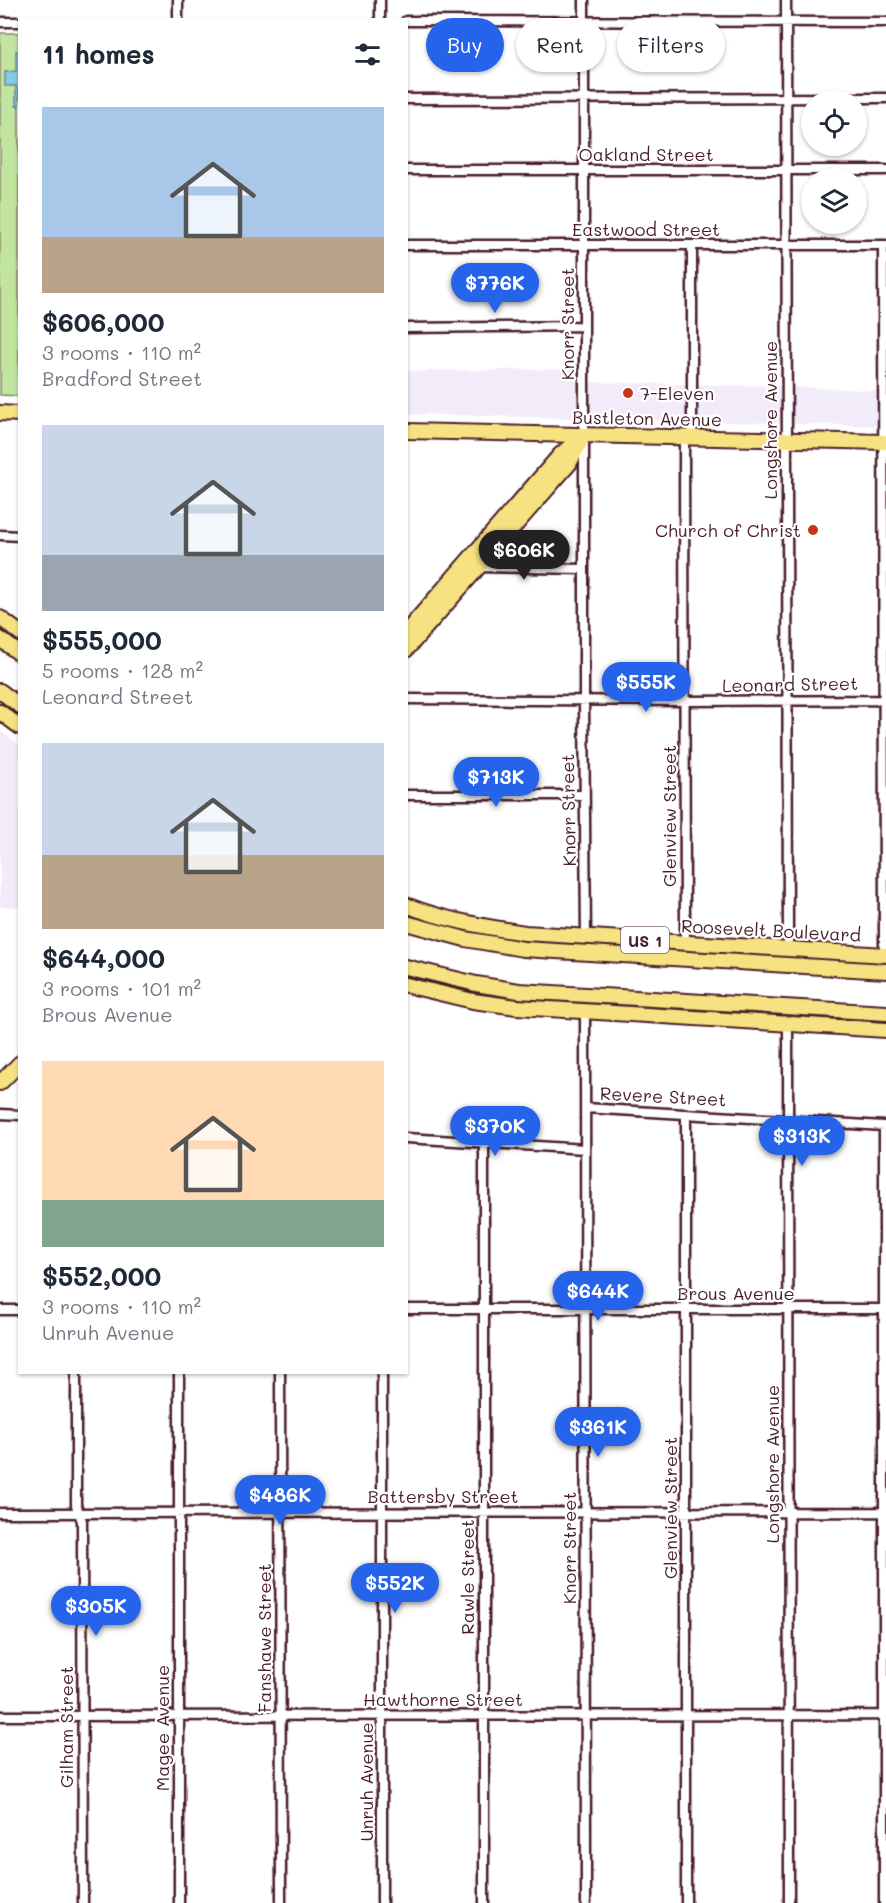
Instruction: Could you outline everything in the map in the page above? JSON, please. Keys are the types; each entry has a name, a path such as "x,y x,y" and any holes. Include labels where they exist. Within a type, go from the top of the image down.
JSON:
{"main road":[{"path":"0,413 18,414"},
{"name":"Bustleton Avenue","path":"408,431 884,442"},
{"path":"408,647 560,455 584,435"},
{"path":"408,630 471,566"},
{"path":"0,618 18,631"},
{"path":"0,624 18,632"},
{"path":"0,639 18,652"},
{"path":"0,691 18,704"},
{"path":"0,712 18,726"},
{"name":"Roosevelt Boulevard","path":"408,906 486,927 525,933 885,955"},
{"name":"Roosevelt Boulevard","path":"408,924 465,939 523,949 886,971"},
{"path":"408,968 465,982 519,991 886,1013"},
{"path":"408,984 483,1003 539,1009 886,1030"},
{"path":"0,1083 18,1065"}],"street":[{"path":"178,0 178,18"},
{"path":"380,0 380,18"},
{"name":"Knorr Street","path":"584,0 584,18"},
{"name":"Longshore Avenue","path":"786,0 788,949"},
{"path":"408,21 516,21"},
{"path":"605,21 886,22"},
{"path":"0,22 18,22"},
{"name":"Knorr Street","path":"584,72 583,569 586,937"},
{"path":"408,99 886,98"},
{"name":"Oakland Street","path":"408,170 886,170"},
{"name":"Eastwood Street","path":"408,245 884,245"},
{"name":"Glenview Street","path":"685,943 688,437 692,245"},
{"path":"884,245 885,955"},
{"path":"408,328 584,326"},
{"path":"0,535 18,536"},
{"path":"471,566 583,569"},
{"name":"Leonard Street","path":"408,699 885,700"},
{"path":"408,795 584,795"},
{"name":"Knorr Street","path":"585,1012 586,1903"},
{"name":"Longshore Avenue","path":"788,1024 789,1903"},
{"name":"Revere Street","path":"585,1108 884,1126 885,1309"},
{"path":"0,1114 18,1115"},
{"name":"Glenview Street","path":"686,1114 686,1903"},
{"path":"408,1138 585,1149"},
{"name":"Rawle Street","path":"484,1143 484,1903"},
{"name":"Brous Avenue","path":"408,1309 885,1309"},
{"path":"884,1903 885,1309"},
{"path":"0,1310 18,1310"},
{"name":"Gilham Street","path":"76,1374 76,1500 82,1521 83,1903"},
{"name":"Magee Avenue","path":"178,1374 179,1903"},
{"name":"Fanshawe Street","path":"280,1374 281,1903"},
{"name":"Unruh Avenue","path":"382,1374 382,1903"},
{"name":"Battersby Street","path":"0,1513 885,1512"},
{"name":"Hawthorne Street","path":"0,1716 885,1715"}],"shaded area":[{"path":"574,369 575,382 777,386 886,391 886,426 408,414 408,371"},
{"path":"0,731 18,744 18,907 0,907"}],"green space":[{"path":"0,33 18,33 18,396 0,395"}],"water":[{"path":"16,51 18,51 18,106 16,106 16,86 5,86 5,72 16,71"}],"place":[{"name":"7-Eleven","path":"628,393"},
{"name":"Church of Christ","path":"813,530"}]}
